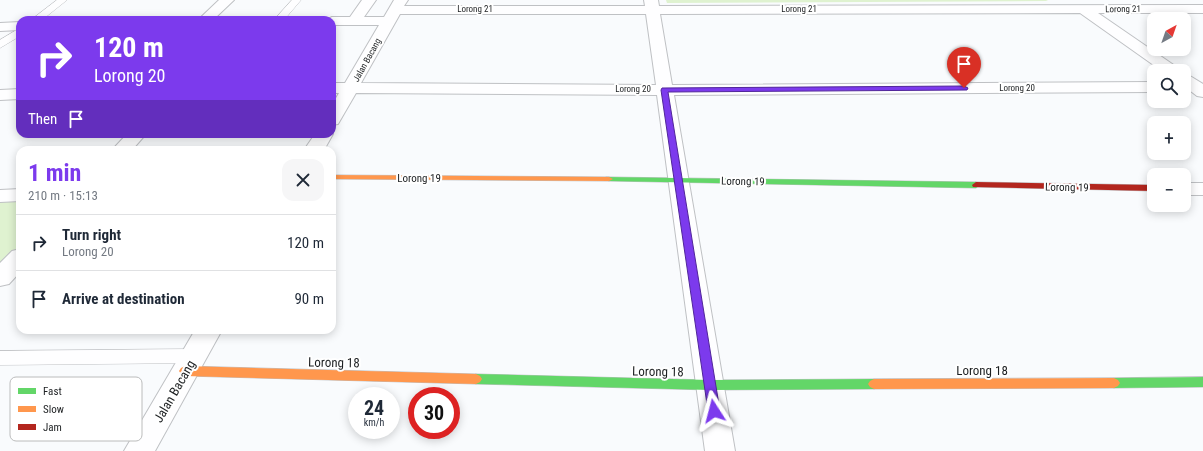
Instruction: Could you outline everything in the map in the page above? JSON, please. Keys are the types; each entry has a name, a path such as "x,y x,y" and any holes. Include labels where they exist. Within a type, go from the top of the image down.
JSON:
{"street":[{"path":"209,16 227,0"},
{"path":"354,21 369,0"},
{"path":"1071,0 1162,64"},
{"path":"652,4 720,451"},
{"name":"Lorong 21","path":"336,21 354,21 395,10 652,4 1085,10 1203,9"},
{"name":"Jalan Bacang","path":"336,114 352,88 395,10"},
{"path":"0,26 16,26"},
{"name":"Lorong 20","path":"336,88 665,90 1147,87"},
{"path":"0,95 16,94"},
{"path":"126,146 133,138"},
{"name":"Lorong 19","path":"336,177 678,180 1147,188"},
{"path":"1191,189 1203,189"},
{"path":"0,196 16,195"},
{"path":"0,278 16,261"},
{"name":"Jalan Bacang","path":"139,451 207,334"},
{"name":"Lorong 18","path":"189,364 710,385 1203,382"}],"lane":[{"path":"41,16 63,0"},
{"path":"283,16 297,0"},
{"path":"0,45 16,34"},
{"path":"0,358 189,364"}],"green space":[{"path":"666,0 1046,0 1048,1 667,3"},
{"path":"16,196 16,261 0,278 0,197"}],"traffic: fast":[{"path":"609,179 976,185"},
{"path":"476,379 710,385 874,384"},
{"path":"1114,383 1203,382"}],"traffic: slow":[{"path":"336,177 609,179"},
{"path":"185,371 476,379"},
{"path":"874,384 1114,383"}],"traffic: jam":[{"path":"976,185 1147,188"}],"route":[{"path":"714,411 665,90 964,88"}]}
